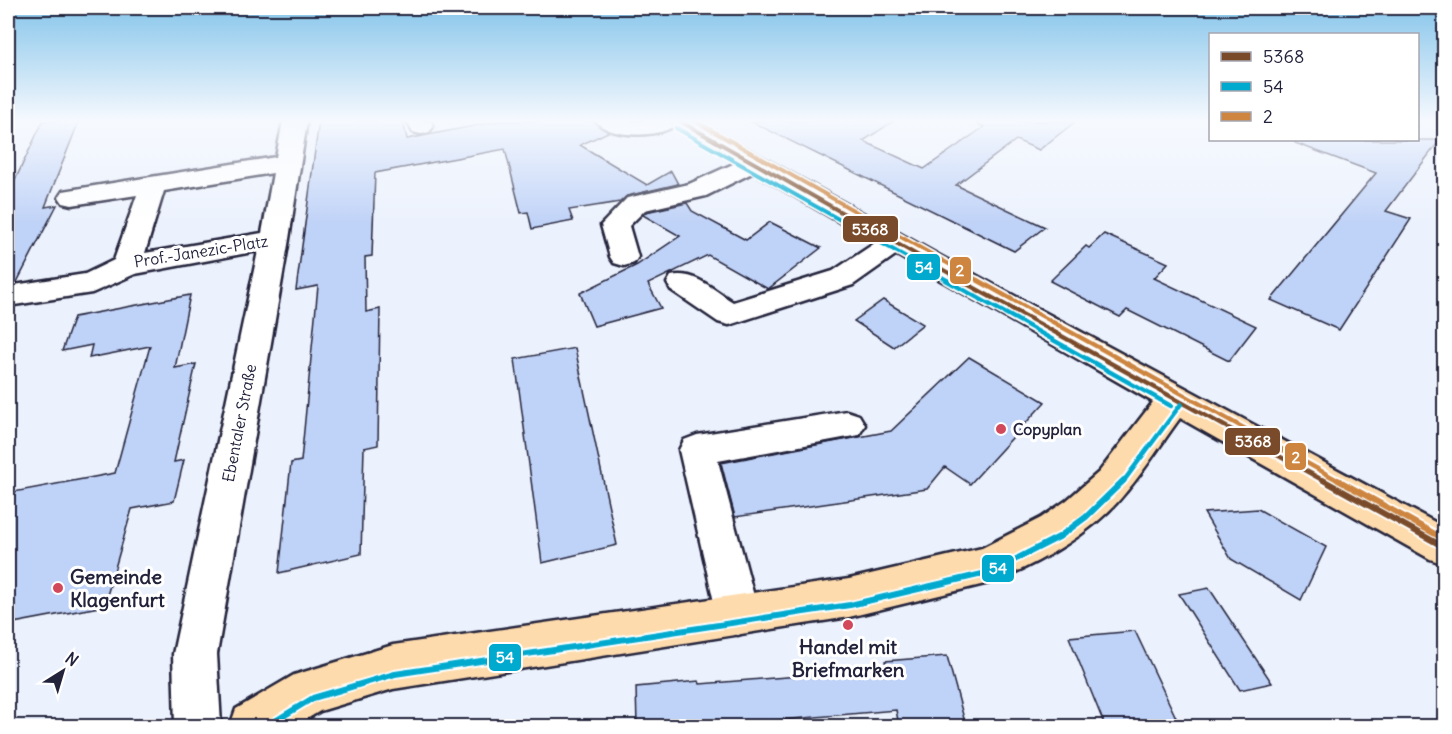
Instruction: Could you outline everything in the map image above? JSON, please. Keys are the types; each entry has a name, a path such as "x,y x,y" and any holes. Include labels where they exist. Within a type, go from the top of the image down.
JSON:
{"main road":[{"path":"740,155 1444,547"},
{"path":"253,726 310,691 393,667 849,598 989,566 1022,550 1081,512 1112,483 1175,399"}],"street":[{"name":"Ebentaler Straße","path":"198,726 195,654 289,155"},
{"path":"72,196 288,163"},
{"path":"624,257 615,225 636,204 697,190 753,163"},
{"name":"Prof.-Janezic-Platz","path":"153,185 127,266 275,239"},
{"path":"682,283 729,314 843,278 894,243"},
{"path":"8,296 92,283 127,266"},
{"path":"738,615 697,450 847,425"}],"building":[{"path":"27,155 65,155 45,207 57,205 17,282 8,284 8,195"},
{"path":"314,155 471,155 375,173 372,256 365,257 366,312 380,309 378,445 364,448 361,554 279,573 291,463 301,461 318,286 296,290"},
{"path":"507,155 597,155 647,185 671,171 678,184 627,196 620,202 569,210 573,221 532,229 528,212 521,213"},
{"path":"820,155 894,155 924,169 944,155 996,155 956,185 1045,227 1014,251"},
{"path":"1328,155 1428,155 1386,211 1411,219 1339,330 1271,300 1376,173"},
{"path":"687,203 692,211 746,240 770,222 821,248 768,289 708,255 648,284 661,308 594,326 580,293 637,265 680,236 643,215 646,212"},
{"path":"1104,234 1168,263 1154,278 1256,326 1229,361 1127,310 1120,317 1050,281 1086,246 1089,248"},
{"path":"190,295 175,368 196,364 174,462 184,460 174,501 132,509 104,606 8,624 8,493 115,473 150,346 89,358 92,345 62,351 74,317"},
{"path":"883,300 923,324 894,347 854,321"},
{"path":"575,348 617,545 542,563 515,359"},
{"path":"969,357 1045,402 970,484 945,467 927,489 735,517 721,463 891,431"},
{"path":"1258,509 1326,547 1301,600 1231,559 1204,513"},
{"path":"1209,588 1272,683 1240,690 1179,594"},
{"path":"1135,631 1180,726 1105,726 1069,637"},
{"path":"947,656 966,726 899,726 896,710 710,726 637,726 636,687 887,669 885,661"}],"transit line":[{"name":"54","path":"725,155 1171,406"},
{"name":"5368","path":"740,155 1444,547"},
{"name":"2","path":"756,155 1444,539"},
{"name":"54","path":"267,726 313,698 395,674 850,605 991,572 1059,537 1086,517 1118,488 1181,404"}],"place":[{"name":"Copyplan","path":"1001,429"},
{"name":"Gemeinde Klagenfurt","path":"58,588"},
{"name":"Handel mit Briefmarken","path":"848,625"}]}
